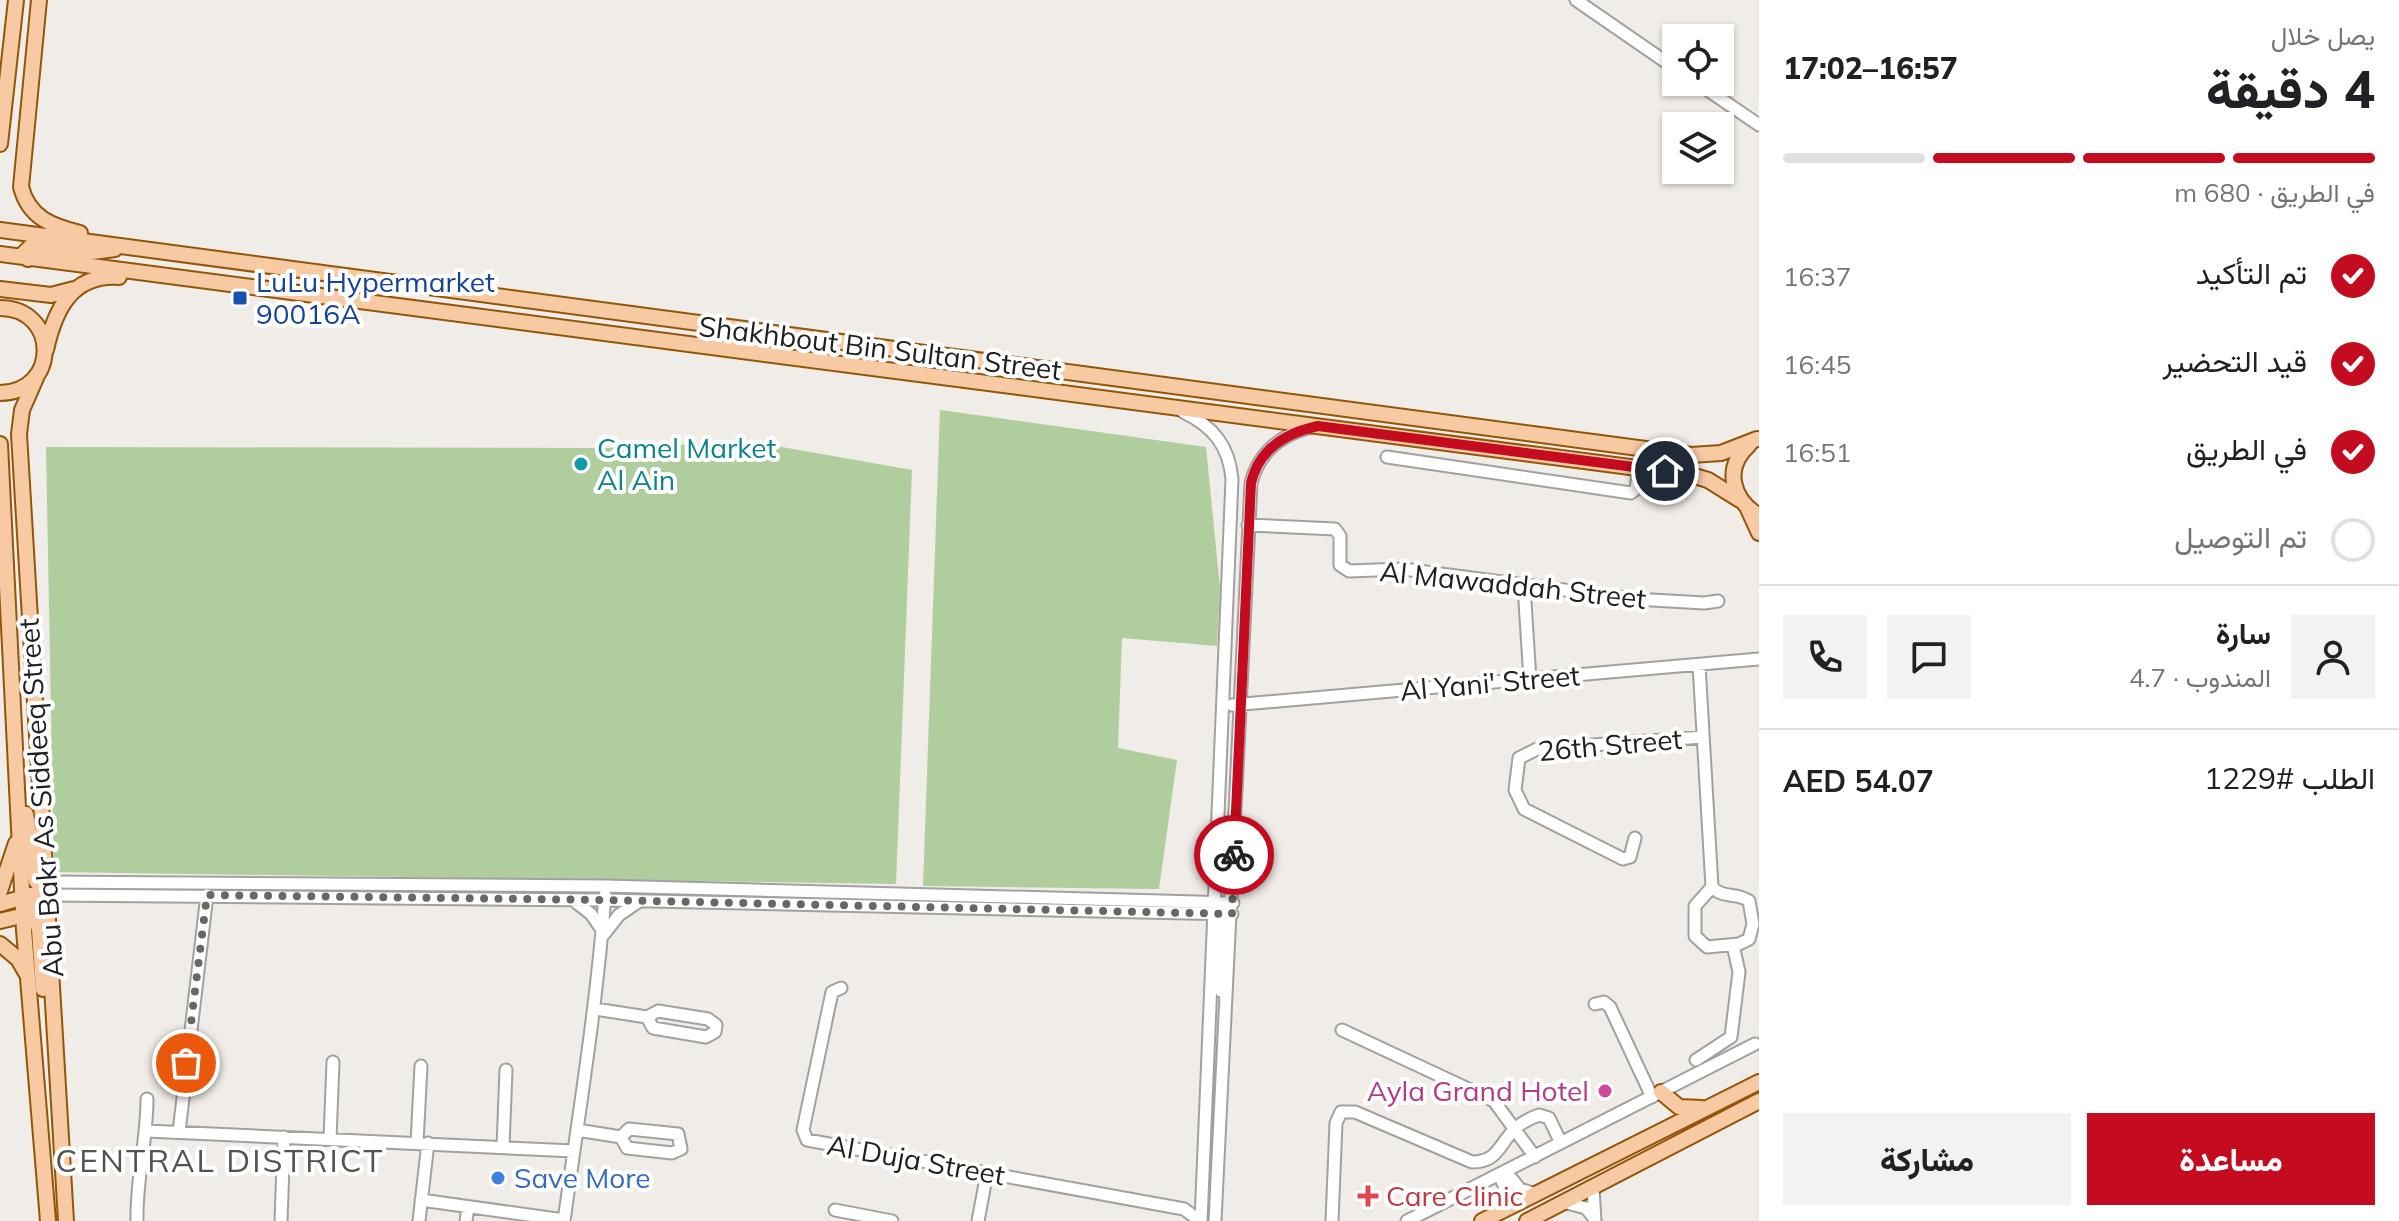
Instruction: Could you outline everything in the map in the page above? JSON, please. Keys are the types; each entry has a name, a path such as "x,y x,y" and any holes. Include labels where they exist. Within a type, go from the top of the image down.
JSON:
{"main road":[{"path":"0,144 16,0"},
{"path":"39,0 21,173 26,203 45,222 122,246"},
{"path":"4,99 28,108"},
{"name":"Shakhbout Bin Sultan Street","path":"0,230 1691,455 1721,453 1758,439"},
{"path":"28,259 24,253 30,247 89,254 122,246"},
{"name":"Shakhbout Bin Sultan Street","path":"0,254 1639,468 1708,480 1749,508"},
{"path":"0,289 51,295 107,276 230,291 252,285"},
{"name":"Abu Bakr As Siddeeq Street","path":"66,1221 19,434 22,410 55,318 75,288"},
{"path":"0,308 19,310 33,320 43,333 46,350"},
{"path":"0,393 16,391 36,378"},
{"path":"1758,439 1737,459 1734,487 1749,508 1759,533"},
{"name":"Abu Bakr As Siddeeq Street","path":"0,444 23,898 29,915 28,980 48,1221"},
{"path":"20,802 31,829 35,874 45,889"},
{"path":"0,891 11,865 21,819"},
{"path":"0,904 45,889"},
{"path":"0,921 29,915 45,889"},
{"path":"29,915 39,929 45,1022 54,1048"},
{"path":"0,944 18,959 28,980"},
{"path":"1482,1221 1757,1083"},
{"path":"1656,1094 1679,1107 1710,1107"},
{"path":"1527,1221 1758,1102"}],"street":[{"path":"1576,0 1662,59"},
{"path":"1717,96 1759,125"},
{"path":"1172,407 1209,427 1219,438 1231,465 1223,705 1220,972 1226,1023 1215,1221"},
{"path":"1200,1221 1239,705 1251,483 1265,453 1286,436 1318,426"},
{"path":"1387,457 1631,493 1636,489 1639,468"},
{"name":"Al Mawaddah Street","path":"1248,525 1335,529 1341,540 1340,565 1345,571 1403,569 1634,599 1687,603 1718,601"},
{"path":"1524,586 1530,680"},
{"name":"Al Yani' Street","path":"1223,705 1758,659"},
{"path":"1699,665 1712,887 1719,894 1749,901 1751,935 1733,945 1707,947 1695,936 1695,906 1712,887"},
{"name":"26th Street","path":"1635,838 1630,857 1623,859 1524,809 1515,790 1519,758 1532,749 1703,737"},
{"path":"421,1200 515,1217 564,1220 595,1009 609,886"},
{"path":"45,889 609,886 1223,909"},
{"path":"45,889 207,895 1223,909"},
{"path":"179,1132 207,895"},
{"path":"572,899 591,914 604,934"},
{"path":"604,934 619,915 639,901"},
{"path":"1696,1060 1731,1037 1739,972 1733,945"},
{"name":"Al Duja Street","path":"841,988 832,992 803,1137 1184,1209 1200,1221"},
{"path":"1595,1004 1604,1002 1610,1007 1656,1094"},
{"path":"595,1009 647,1017 656,1011 683,1015 712,1020 716,1029 706,1037 667,1031 653,1028 647,1017"},
{"path":"1342,1030 1494,1101 1535,1157"},
{"path":"1407,1221 1755,1044"},
{"path":"330,1139 333,1062"},
{"path":"419,1221 423,1143 421,1066"},
{"path":"503,1147 506,1070"},
{"path":"137,1221 137,1175 147,1131 147,1099"},
{"path":"1332,1221 1336,1123 1341,1112 1355,1112 1472,1162 1489,1160 1497,1155 1515,1128 1543,1114 1549,1118 1561,1143"},
{"path":"629,1129 674,1133 681,1137 682,1145 672,1153 631,1149 624,1145 621,1137 629,1129"},
{"path":"577,1130 621,1137"},
{"path":"147,1131 574,1151"},
{"path":"281,1221 284,1137"},
{"path":"978,1221 987,1173"},
{"path":"1503,1174 1520,1189 1536,1194"},
{"path":"1503,1174 1508,1195 1504,1210"},
{"path":"1593,1188 1595,1220"},
{"path":"1184,1209 1201,1197"},
{"path":"1567,1203 1586,1208 1595,1220"},
{"path":"466,1221 468,1207"},
{"path":"835,1210 892,1221"}],"green space":[{"path":"940,410 1206,447 1220,588 1217,646 1122,638 1118,748 1177,760 1159,889 923,886"},
{"path":"753,442 912,470 896,884 54,872 46,447 605,448"}],"way so far":[{"path":"186,1063 207,895 1232,914 1234,855"}],"place":[{"name":"LuLu Hypermarket 90016A","path":"240,298"},
{"name":"Camel Market Al Ain","path":"581,464"},
{"name":"Ayla Grand Hotel","path":"1605,1091"},
{"name":"Save More","path":"498,1178"},
{"name":"Care Clinic","path":"1368,1196"}],"district":[{"name":"CENTRAL DISTRICT","path":"220,1161"}],"route":[{"path":"1234,855 1251,483 1257,465 1276,443 1296,431 1318,426 1665,471"}]}
